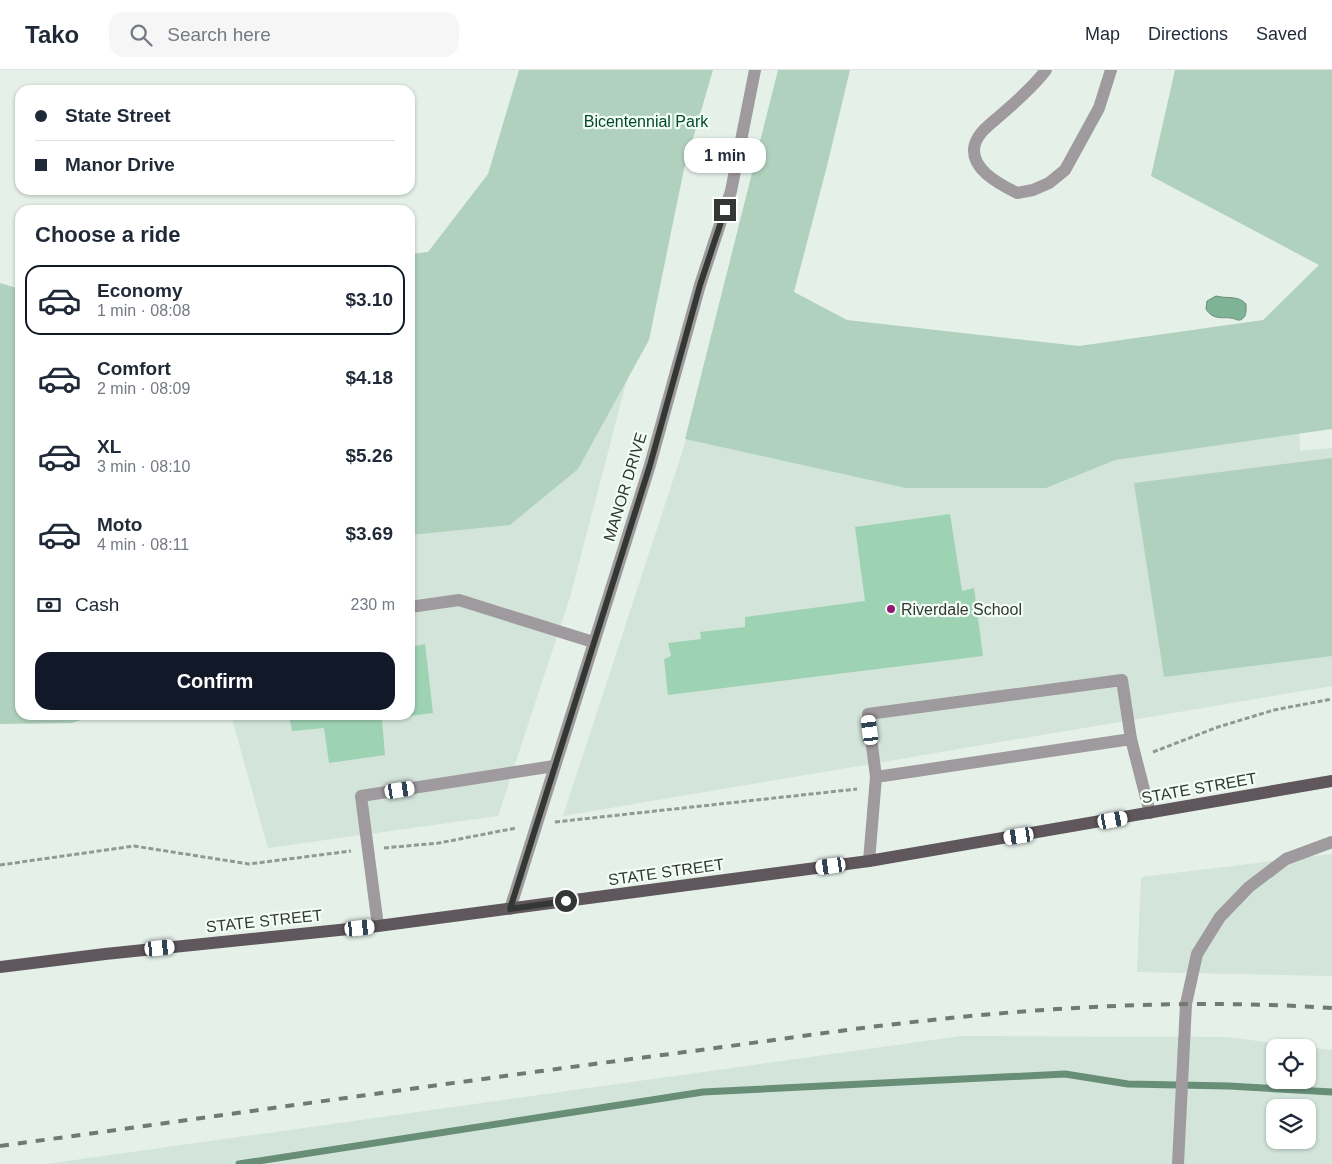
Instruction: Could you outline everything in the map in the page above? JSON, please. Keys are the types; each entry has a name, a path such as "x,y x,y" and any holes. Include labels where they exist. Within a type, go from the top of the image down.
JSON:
{"main road":[{"name":"STATE STREET","path":"0,967 105,954 378,926 869,861 1332,781"}],"street":[{"name":"MANOR DRIVE","path":"510,909 650,465 700,285 731,191 755,70"},
{"path":"1046,70 1027,91 984,129 975,145 976,160 989,177 1016,193 1033,190 1049,183 1065,170 1099,108 1111,70"},
{"path":"415,606 459,600 593,642"},
{"path":"869,861 875,782 868,714 1122,680 1131,738 1150,813"},
{"path":"875,782 1131,738"},
{"path":"378,926 361,796 554,766"},
{"path":"1178,1164 1186,1004 1197,954 1220,917 1249,887 1286,859 1332,842"}],"path":[{"path":"1136,758 1218,727 1274,710 1332,699"},
{"path":"0,865 134,846 249,864 368,849 439,843 536,824 875,782"}],"shaded area":[{"path":"666,231 570,597 498,816 268,848 232,720 415,720 415,257"},
{"path":"1216,296 1236,298 1243,301 1246,304 1244,318 1238,320 1211,315 1206,309 1207,301"},
{"path":"730,306 1299,421 1300,451 1332,448 1332,686 563,816"},
{"path":"1332,854 1332,976 1137,972 1141,877"},
{"path":"961,1036 1226,1037 1266,1042 1266,1089 1316,1089 1316,1048 1332,1050 1332,1164 46,1164"}],"green space":[{"name":"Bicentennial Park","path":"519,70 713,70 684,169 649,340 578,469 510,525 415,534 415,253 428,252 488,174"},
{"path":"778,70 850,70 794,292 847,320 1079,346 1263,320 1319,265 1151,176 1175,70 1332,70 1332,429 1115,460 1046,488 906,488 685,439"},
{"path":"0,283 15,288 15,720 81,720 71,723 0,724"},
{"path":"1332,458 1332,656 1164,677 1134,483"}],"building":[{"name":"Riverdale School","path":"950,514 962,591 974,588 983,656 668,695 664,659 671,656 668,643 701,639 700,632 745,627 745,617 865,601 855,527"},
{"path":"425,644 433,713 415,715 415,646"},
{"path":"290,720 382,720 385,755 329,763 324,728 292,731"}],"waterway":[{"path":"239,1164 703,1092 1065,1074 1128,1084 1229,1086 1332,1092"}],"railway":[{"path":"0,1146 526,1073 922,1021 1024,1011 1178,1004 1281,1005 1332,1008"}],"place":[{"name":"Riverdale School","path":"891,609"}],"route":[{"path":"566,901 510,909 650,465 700,285 725,210"}]}
